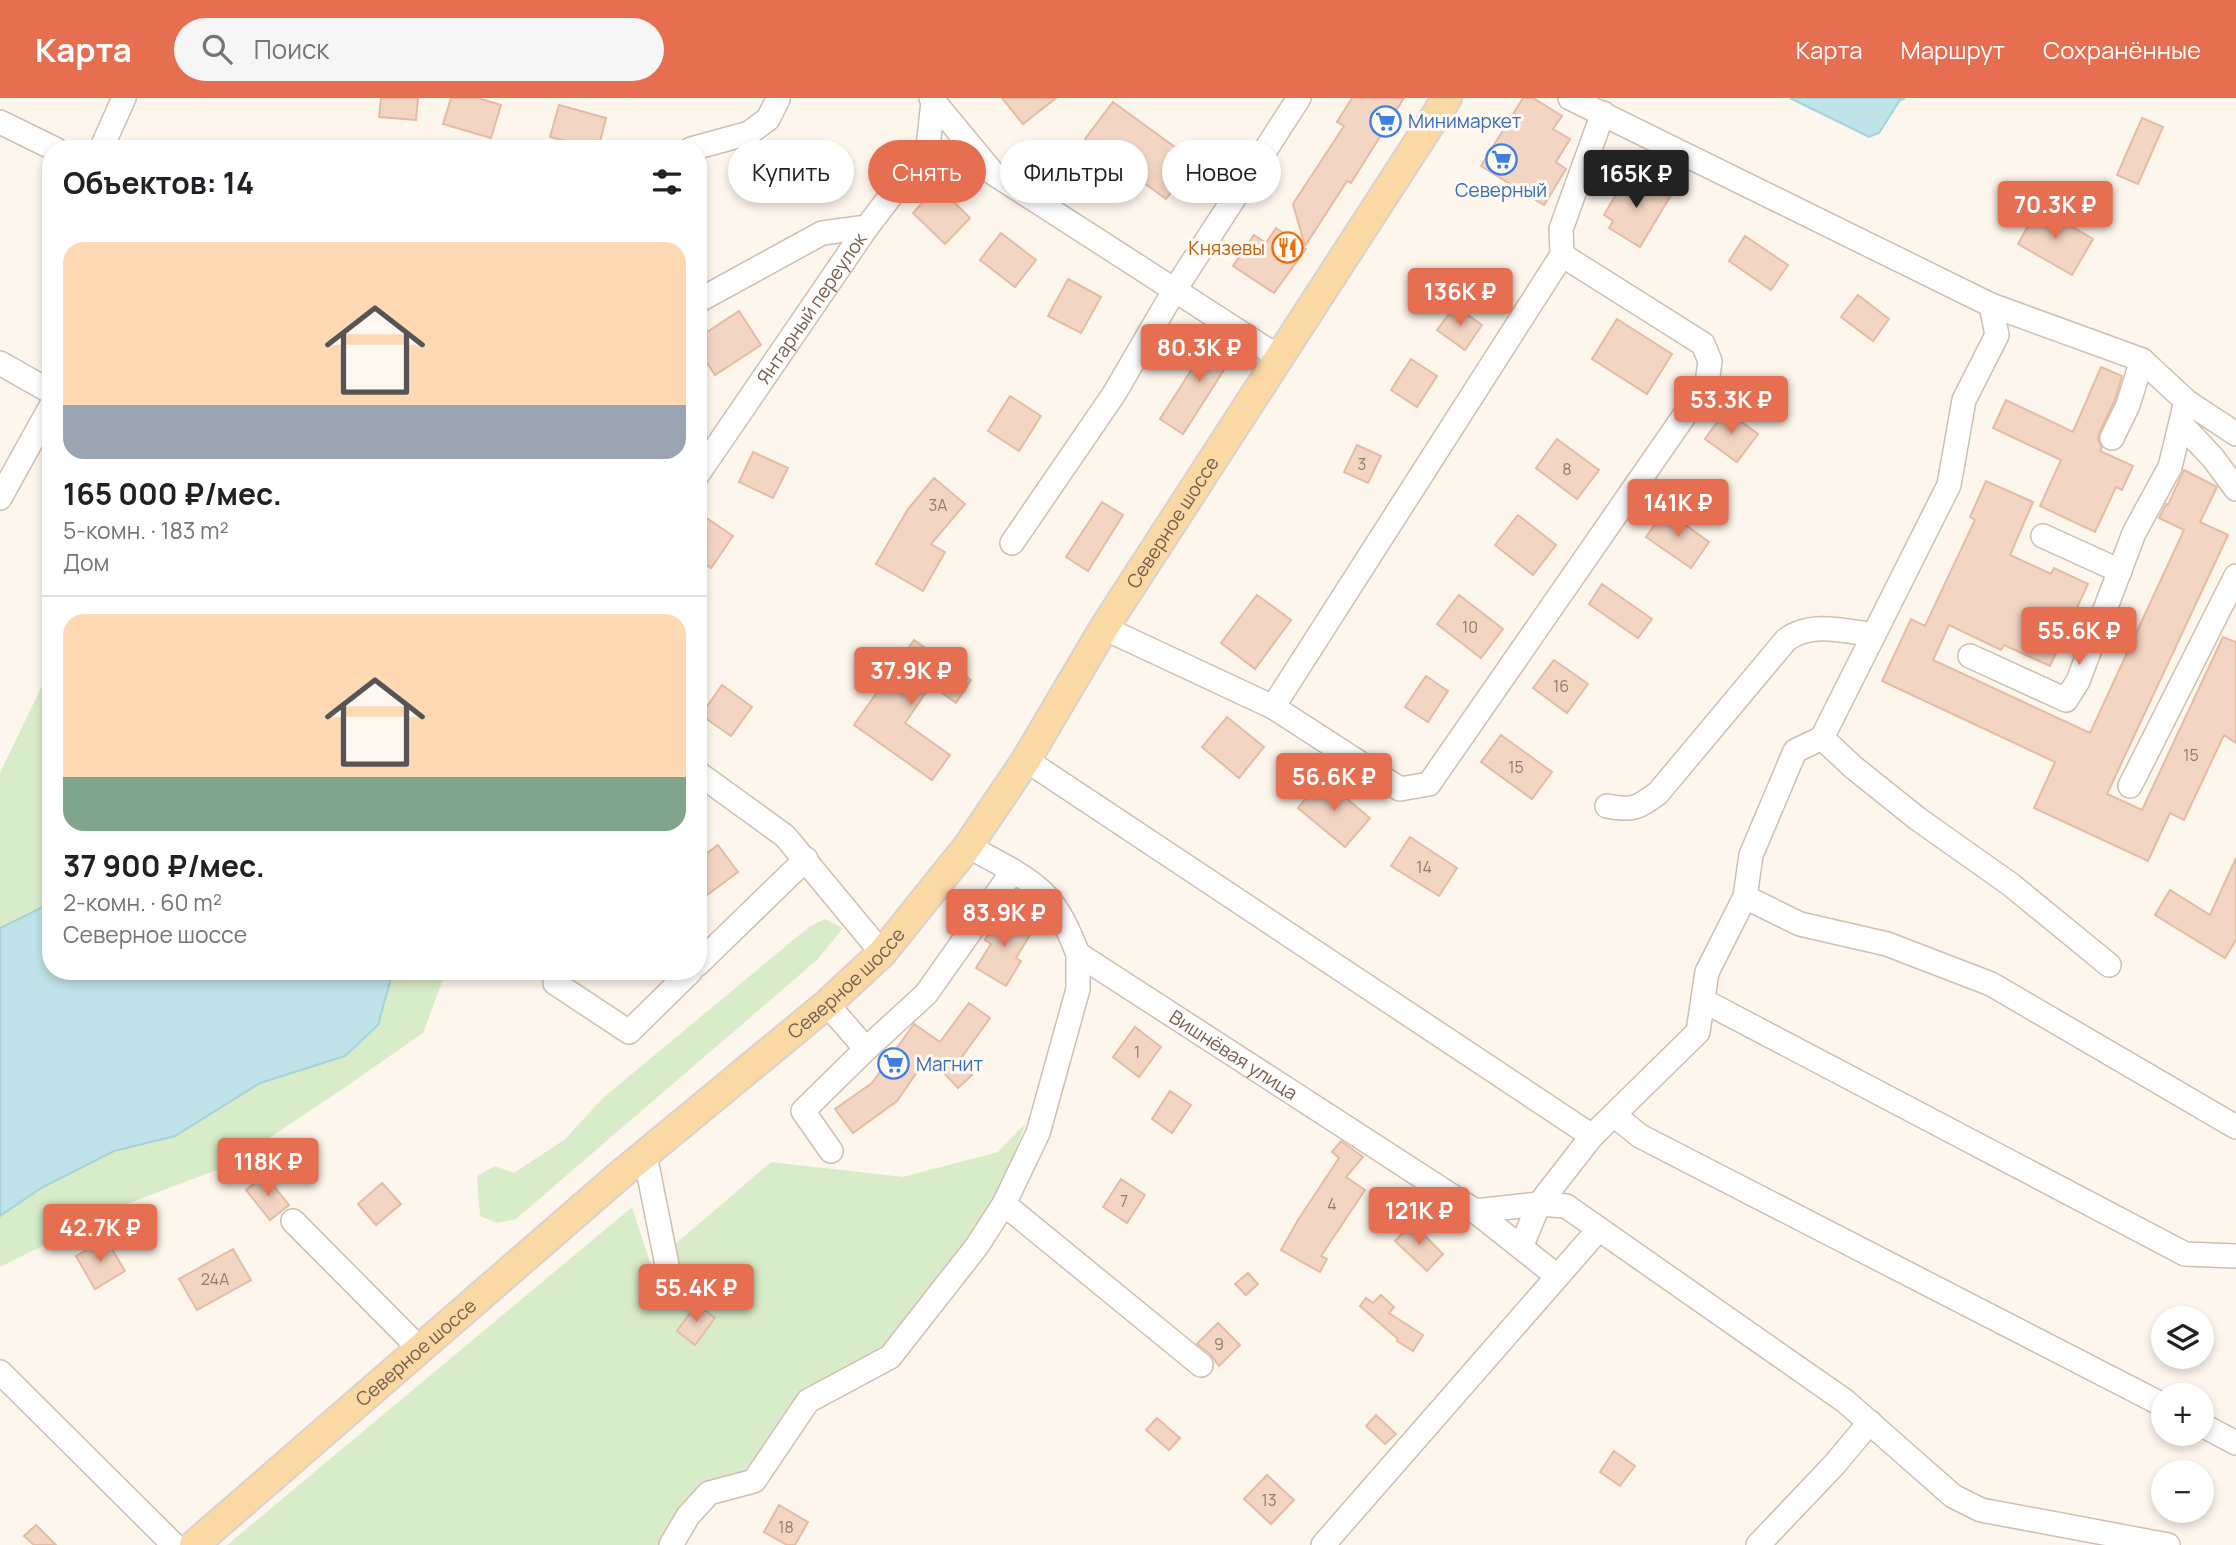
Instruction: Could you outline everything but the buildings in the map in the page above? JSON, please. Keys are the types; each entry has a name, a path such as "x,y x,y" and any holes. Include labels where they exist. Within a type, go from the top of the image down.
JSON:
{"main road":[{"name":"Северное шоссе","path":"194,1545 645,1155 827,1004 882,953 968,846 1026,760 1104,628 1447,98"}],"street":[{"path":"105,140 124,98"},
{"path":"707,145 749,133 768,119 779,98 770,98"},
{"path":"1012,543 1114,394 1174,291 1299,98"},
{"path":"1570,98 1991,305 2142,360 2186,401 2236,434"},
{"path":"932,100 993,173 1280,358"},
{"name":"Янтарный переулок","path":"707,461 867,227 928,147 932,100"},
{"path":"1273,707 1562,255 1561,229 1603,113"},
{"path":"0,122 42,143"},
{"path":"707,295 822,233 867,227"},
{"path":"1104,628 1273,707 1400,789 1429,784 1707,383 1710,361 1703,344 1562,255"},
{"path":"1521,1247 1539,1204 1592,1136 1698,1031 1707,972 1745,897 1751,855 1795,751 1822,738 1949,485 1964,400 1997,335 1991,305"},
{"path":"2112,438 2127,405 2142,360"},
{"path":"0,363 42,387"},
{"path":"1970,656 2066,700 2078,681 2134,533 2170,467 2186,401"},
{"path":"0,498 42,422"},
{"path":"2180,424 2213,457 2236,489"},
{"path":"2043,536 2120,571"},
{"path":"2130,786 2236,576"},
{"path":"1607,806 1625,810 1639,807 1658,793 1786,640 1797,631 1824,628 1874,635"},
{"path":"1822,738 1907,810 2010,884 2109,965"},
{"path":"1026,760 1592,1136"},
{"path":"707,780 785,836 882,953"},
{"path":"671,1545 688,1516 709,1493 754,1481 808,1401 890,1357 977,1246 1004,1204 1038,1133 1078,989 1079,954 1064,921 1043,892 1013,871 968,846"},
{"path":"707,955 806,859"},
{"path":"831,1151 803,1111 926,993 1013,871"},
{"path":"1745,897 1800,924 1887,944 1991,984 2236,1127"},
{"name":"Вишнёвая улица","path":"1079,954 1475,1211 1557,1276"},
{"path":"555,983 629,1032 682,980"},
{"path":"1704,1001 2185,1254 2236,1256"},
{"path":"827,1004 866,1049"},
{"path":"1614,1115 1640,1136 2151,1399"},
{"path":"645,1155 670,1280"},
{"path":"1004,1204 1201,1365"},
{"path":"1475,1211 1539,1204 1566,1206 1845,1401 1953,1496 1981,1510 2168,1545"},
{"path":"293,1221 420,1349"},
{"path":"1323,1545 1599,1229"},
{"path":"0,1372 11,1397 174,1545"},
{"path":"1758,1545 1834,1465 1870,1422"},
{"path":"2214,1431 2236,1443"}],"green space":[{"path":"42,686 42,907 0,928 0,773"},
{"path":"825,919 843,928 818,959 516,1219 497,1223 480,1216 477,1176 495,1166 514,1173 564,1140 604,1097 809,927"},
{"path":"390,980 443,980 423,1033 227,1166 124,1205 0,1267 0,1216 41,1188 114,1151 175,1136 260,1083 345,1056 378,1025"},
{"path":"1026,1123 996,1199 884,1347 804,1395 749,1472 704,1481 677,1515 659,1545 227,1545 632,1207 651,1265 771,1162 903,1177 998,1152"}],"water":[{"path":"1790,98 1905,98 1900,100 1879,133 1869,137"},
{"path":"41,908 42,980 390,980 378,1025 345,1056 260,1083 175,1136 114,1151 41,1188 0,1216 0,928"}],"place":[{"name":"Минимаркет","path":"1385,121"},
{"name":"Северный","path":"1501,159"},
{"name":"Князевы","path":"1288,248"},
{"name":"Магнит","path":"893,1064"}]}
